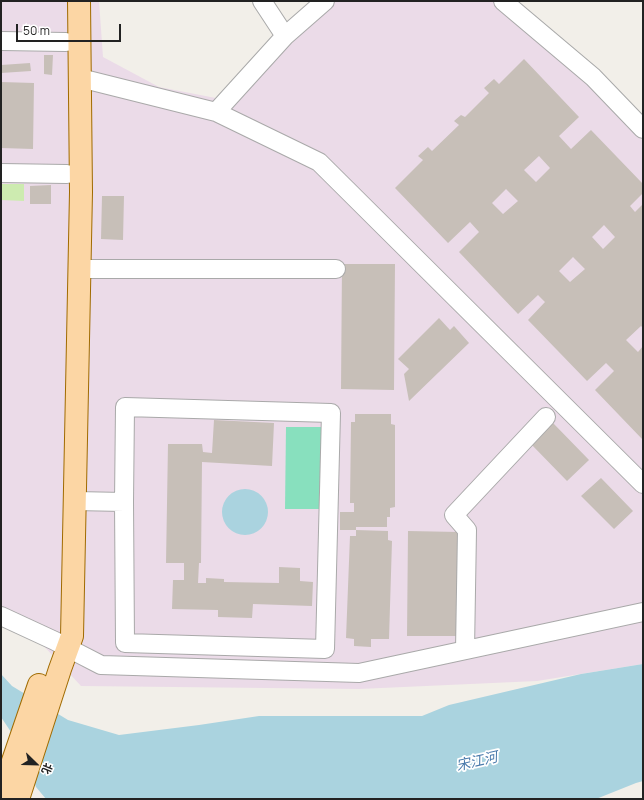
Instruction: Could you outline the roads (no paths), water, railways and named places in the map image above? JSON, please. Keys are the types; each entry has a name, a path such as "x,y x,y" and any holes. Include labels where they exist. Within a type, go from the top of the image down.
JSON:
{"main road":[{"path":"18,799 60,639 67,174 65,1"},
{"path":"60,639 72,636 81,192 79,1"},
{"path":"1,796 53,667"}],"street":[{"path":"262,1 285,36"},
{"path":"216,112 285,36 325,1"},
{"path":"503,1 593,77 643,129"},
{"path":"1,41 66,42"},
{"path":"80,78 216,112 319,162 643,484"},
{"path":"1,173 67,174"},
{"path":"80,269 336,269"},
{"path":"125,407 331,413 325,649 125,643 124,502 125,407"},
{"path":"465,650 467,530 454,515 546,417"},
{"path":"75,501 124,502"},
{"path":"1,604 101,665 359,673 643,612"},
{"path":"1,616 60,639"}],"water":[{"path":"245,489 258,493 264,499 268,512 264,525 258,531 245,535 232,531 226,525 222,512 226,499 232,493"},
{"name":"宋江河","path":"643,664 643,781 596,799 46,799 36,787 23,750 1,717 1,674 12,686 68,720 119,735 259,716 422,716 449,705 581,674"}]}
